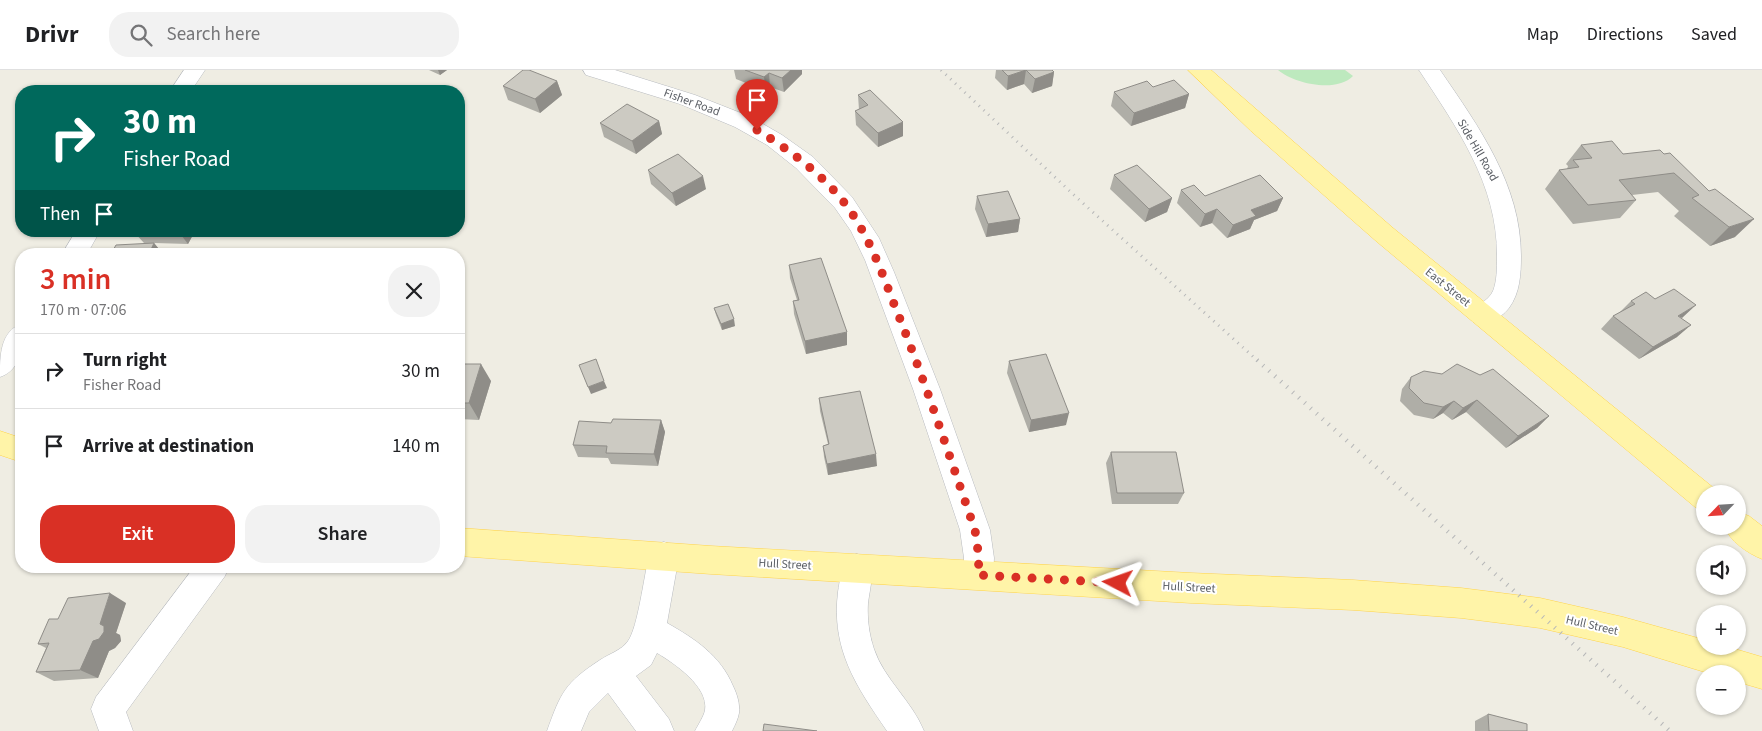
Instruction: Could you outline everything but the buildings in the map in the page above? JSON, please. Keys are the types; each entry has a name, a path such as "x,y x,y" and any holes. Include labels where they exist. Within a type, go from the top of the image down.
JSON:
{"main road":[{"name":"East Street","path":"1198,70 1320,180 1696,491"},
{"path":"0,443 15,448"},
{"path":"1746,532 1762,545"},
{"name":"Hull Street","path":"465,542 856,568 1191,588 1353,595 1462,603 1540,613 1623,632 1762,673"}],"street":[{"path":"184,85 195,70"},
{"name":"Fisher Road","path":"593,70 691,100 744,122 794,155 817,174 855,217 871,246 907,336 975,530 979,558 978,575"},
{"name":"Side Hill Road","path":"1429,70 1492,170 1504,204 1509,243 1508,284 1505,295 1500,303 1482,315"},
{"path":"78,248 84,237"},
{"path":"0,366 15,343"},
{"path":"564,731 574,703 582,693 639,654 648,630 664,556"},
{"path":"856,568 852,619 859,653 869,673 907,731"},
{"path":"116,731 108,709 209,573"},
{"path":"648,630 691,656 718,689 724,713 718,726 712,731"},
{"path":"612,672 657,731"}],"green space":[{"path":"1278,70 1345,70 1353,76 1337,84 1316,85 1294,79"}],"railway":[{"path":"941,70 1075,196 1258,361"},
{"path":"1257,360 1670,731"}],"route":[{"path":"757,130 794,155 817,174 855,217 871,246 907,336 975,530 978,541 978,575 1118,583"}]}
